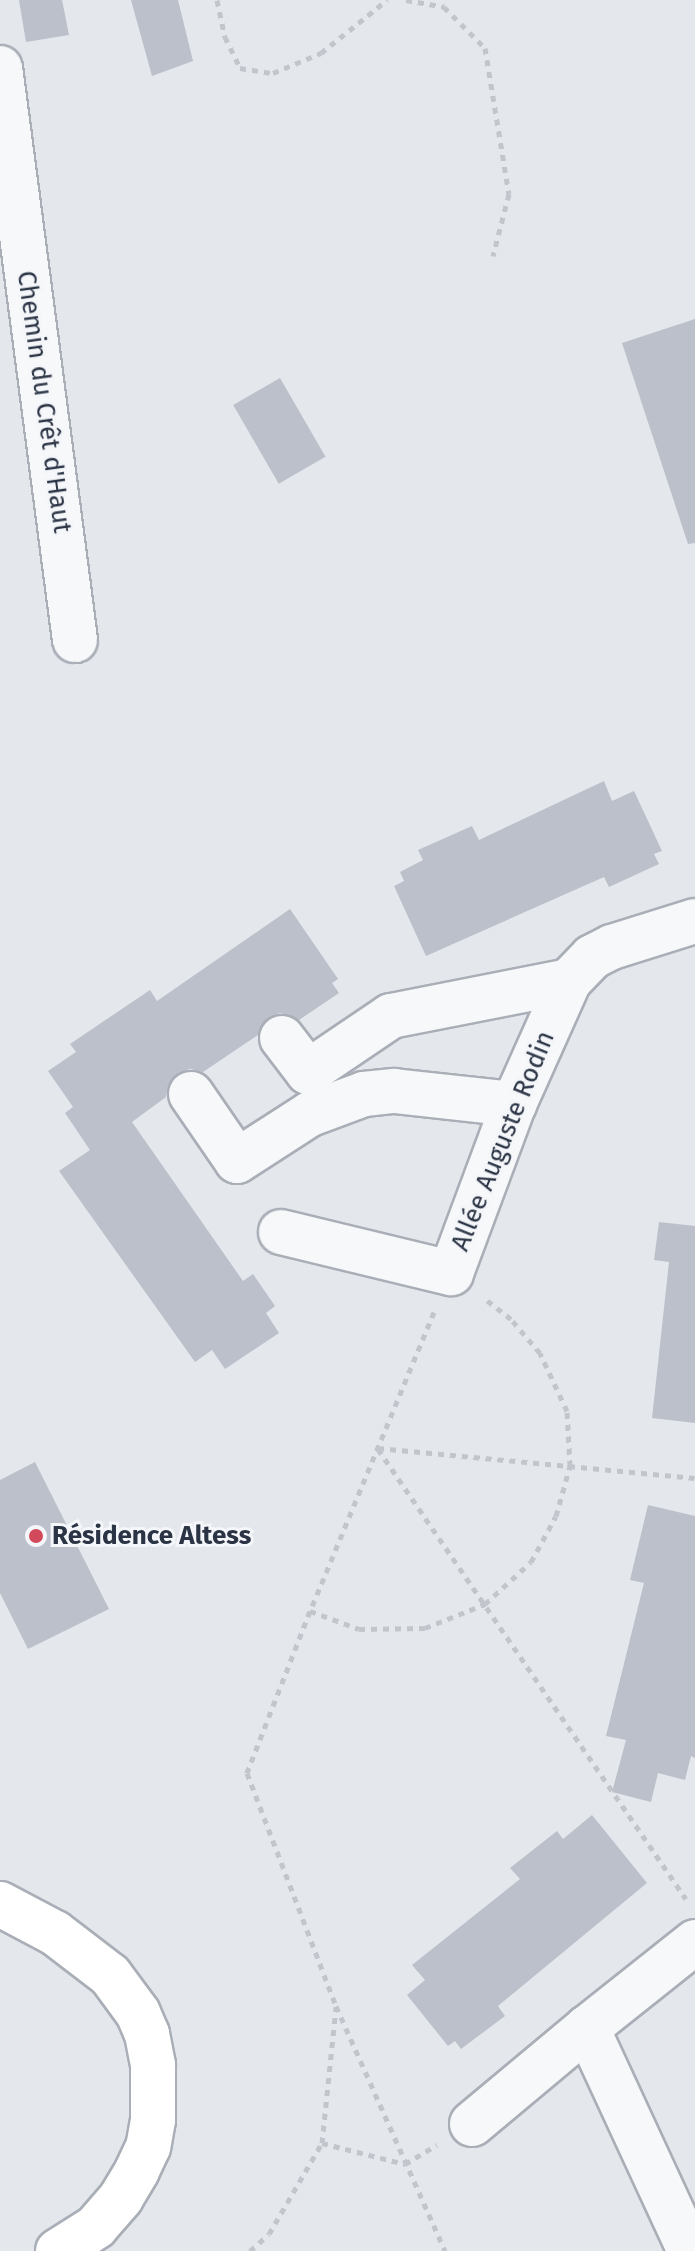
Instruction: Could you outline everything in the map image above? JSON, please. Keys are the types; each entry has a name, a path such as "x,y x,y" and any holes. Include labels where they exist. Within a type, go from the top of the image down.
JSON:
{"main road":[{"path":"8,1915 55,1933 110,1975 138,2013 147,2034 153,2065 153,2120 137,2171 121,2198 96,2227 58,2251"}],"street":[{"name":"Chemin du Crêt d'Haut","path":"0,68 75,640"},
{"name":"Allée Auguste Rodin","path":"281,1232 451,1273 514,1104 569,981 592,957 612,947 695,921"},
{"path":"282,1038 308,1072 391,1016 569,981"},
{"path":"191,1094 237,1161 310,1114 364,1094 394,1091 514,1104"},
{"path":"472,2124 695,1942"},
{"path":"587,2028 690,2251"}],"path":[{"path":"217,0 225,37 240,68 273,73 321,53 387,0"},
{"path":"406,0 444,7 485,48 509,194 493,256"},
{"path":"310,1611 359,1629 425,1628 485,1604 531,1562 556,1516 570,1466 567,1411 540,1353 511,1319 451,1273 310,1611 247,1773 336,2006 445,2251"},
{"path":"377,1448 695,1478"},
{"path":"377,1448 695,1912"},
{"path":"250,2251 269,2234 322,2143 336,2006"},
{"path":"322,2143 405,2164 472,2124"}],"building":[{"path":"19,0 62,0 69,35 26,42"},
{"path":"131,0 178,0 193,61 152,76"},
{"path":"695,319 695,543 688,544 622,343"},
{"path":"280,378 326,457 279,484 233,405"},
{"path":"604,781 612,801 634,791 662,851 654,854 659,864 609,887 604,877 426,956 394,886 404,881 400,872 423,860 418,850 472,826 479,840"},
{"path":"290,909 338,979 332,983 339,993 299,1020 280,1013 268,1018 258,1035 203,1072 190,1069 178,1073 169,1083 166,1097 132,1122 243,1281 253,1274 275,1306 266,1313 279,1333 225,1369 212,1350 195,1362 59,1171 90,1150 65,1113 73,1107 48,1071 76,1052 70,1044 150,990 157,1001"},
{"path":"659,1222 695,1226 695,1423 652,1418 669,1262 654,1260"},
{"name":"Résidence Altess","path":"35,1462 109,1609 28,1649 0,1593 0,1480"},
{"path":"648,1505 695,1516 695,1758 691,1756 685,1780 658,1773 651,1802 612,1792 626,1740 606,1736 644,1583 630,1580"},
{"path":"592,1815 647,1883 498,2006 505,2016 461,2049 455,2041 448,2046 407,1995 425,1980 412,1965 520,1879 510,1868 557,1831 563,1839"}],"place":[{"name":"Résidence Altess","path":"36,1536"}]}
